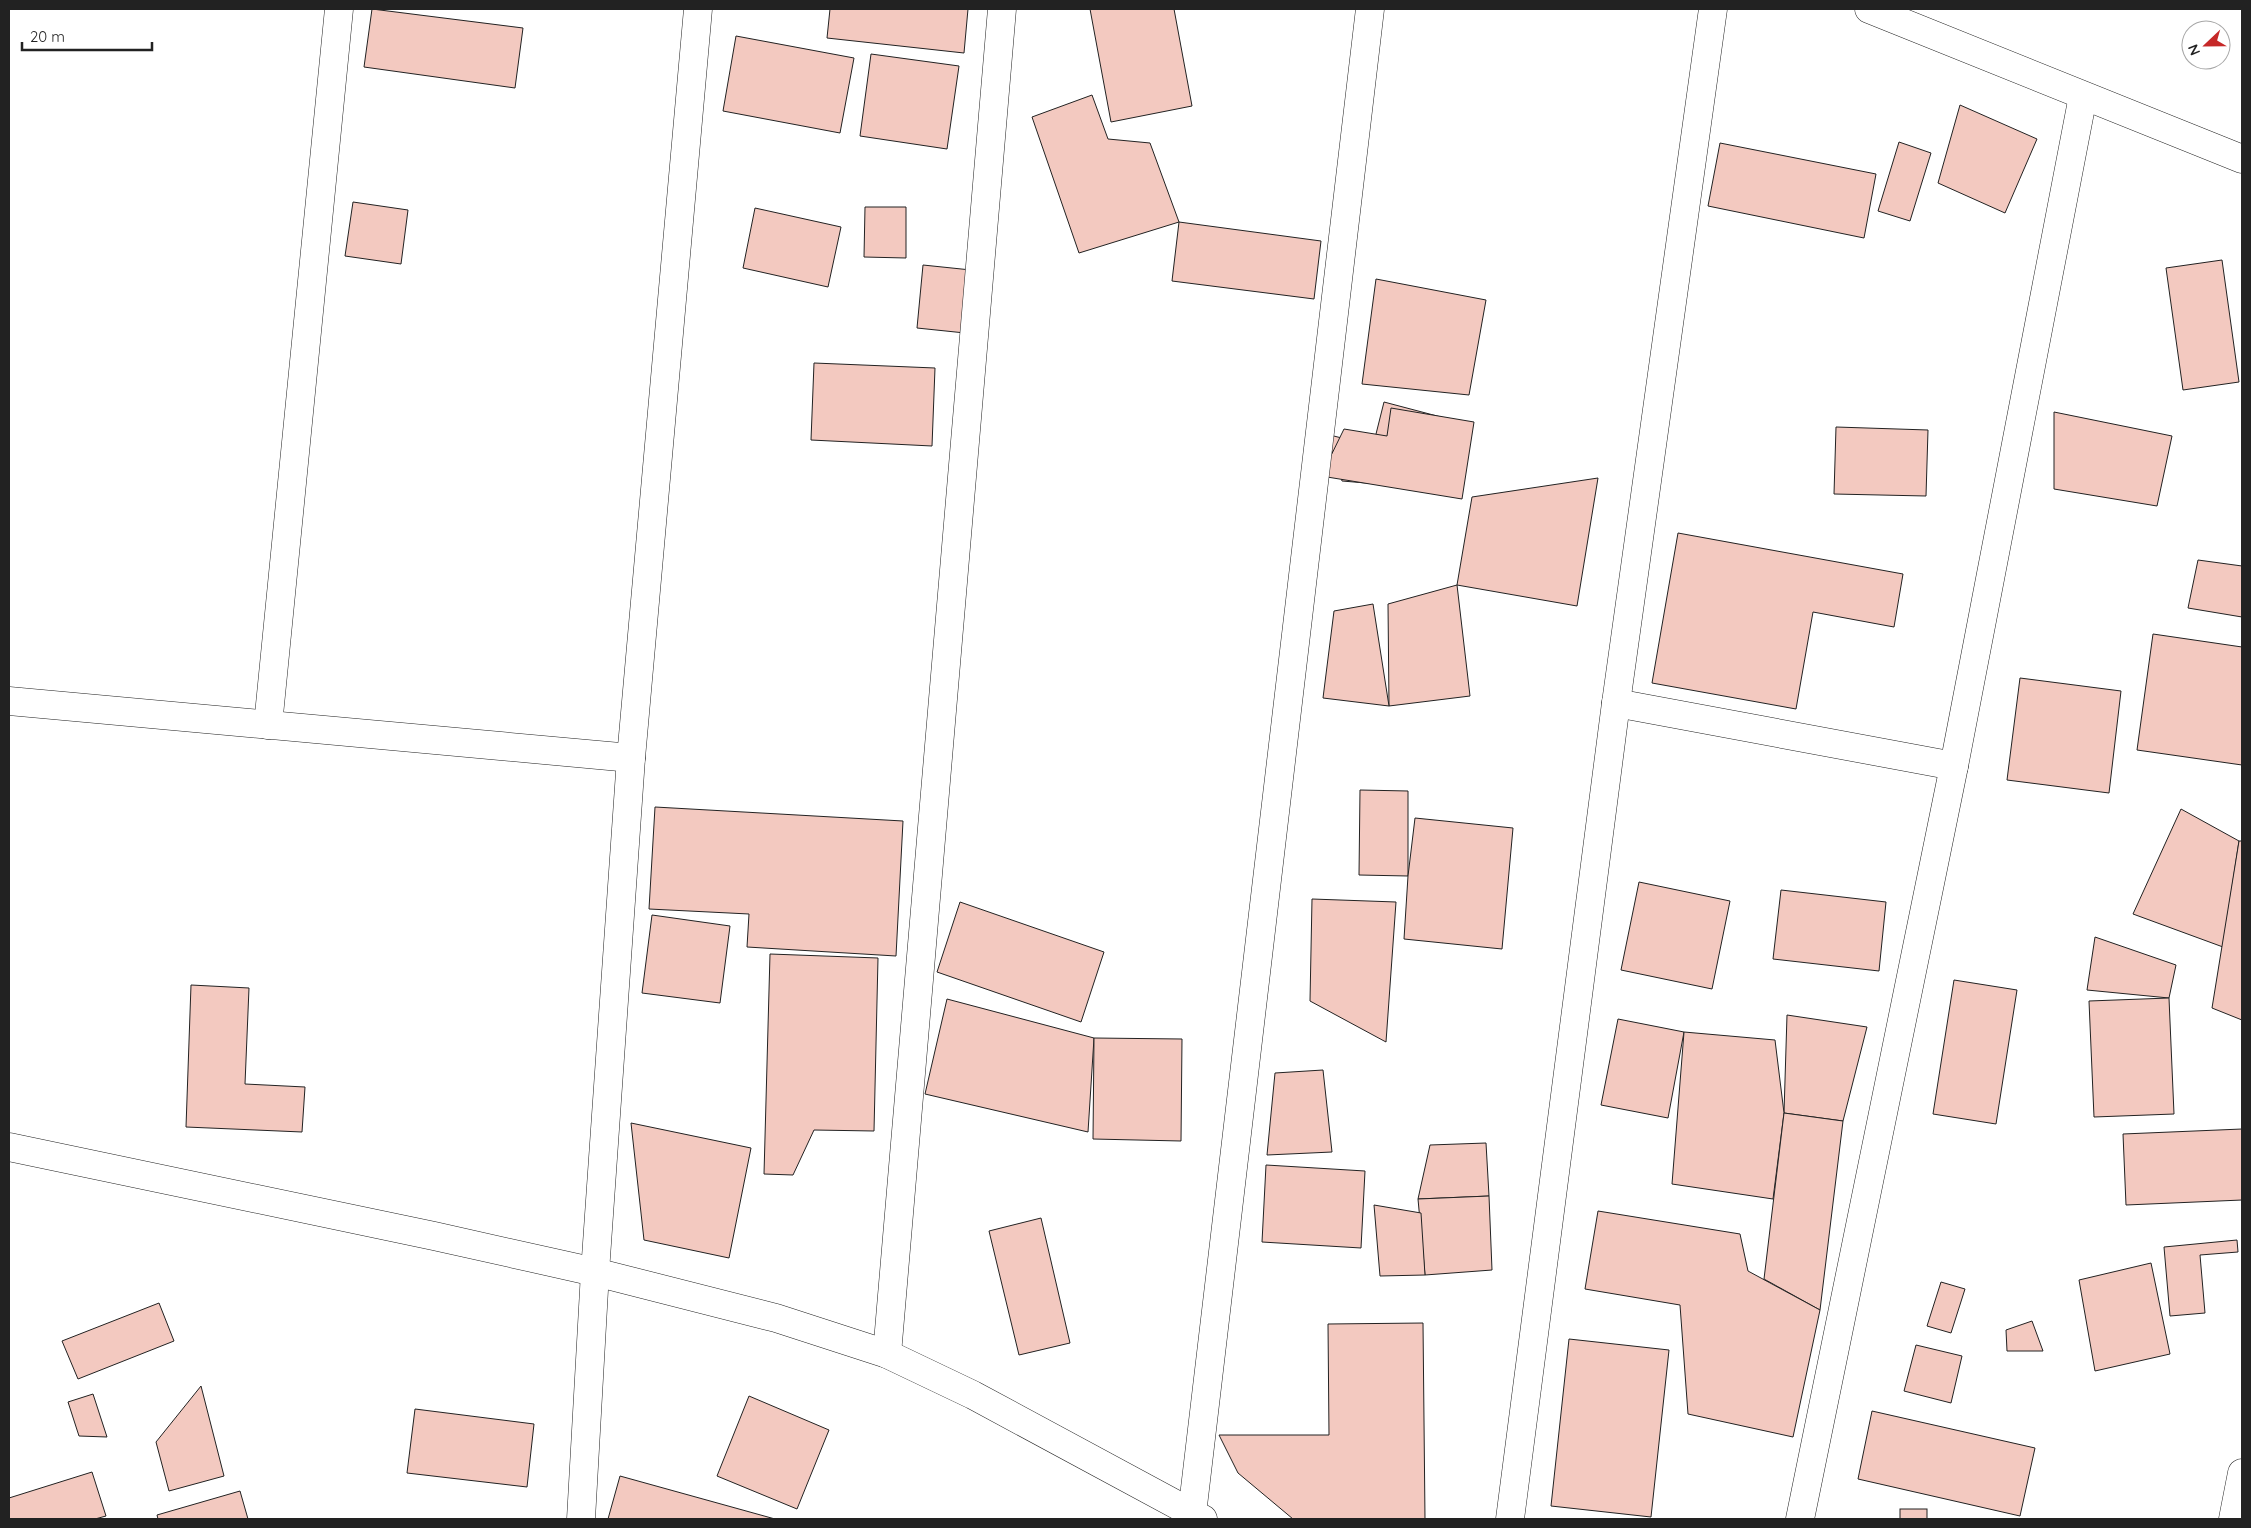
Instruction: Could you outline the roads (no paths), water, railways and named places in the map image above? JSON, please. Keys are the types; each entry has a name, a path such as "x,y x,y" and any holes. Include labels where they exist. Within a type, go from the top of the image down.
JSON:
{"street":[{"path":"268,725 340,9"},
{"path":"581,1519 595,1272 631,758 698,9"},
{"path":"887,1354 1002,9"},
{"path":"9,1148 434,1236 595,1272 776,1318 887,1354 982,1400 1197,1516 1370,9"},
{"path":"1510,1519 1616,704 1713,9"},
{"path":"1869,9 1927,19 2083,96 2242,159"},
{"path":"1800,1519 1954,766 2083,96"},
{"path":"9,701 631,758"},
{"path":"1616,704 1954,766"},
{"path":"2233,1519 2242,1473"}]}
